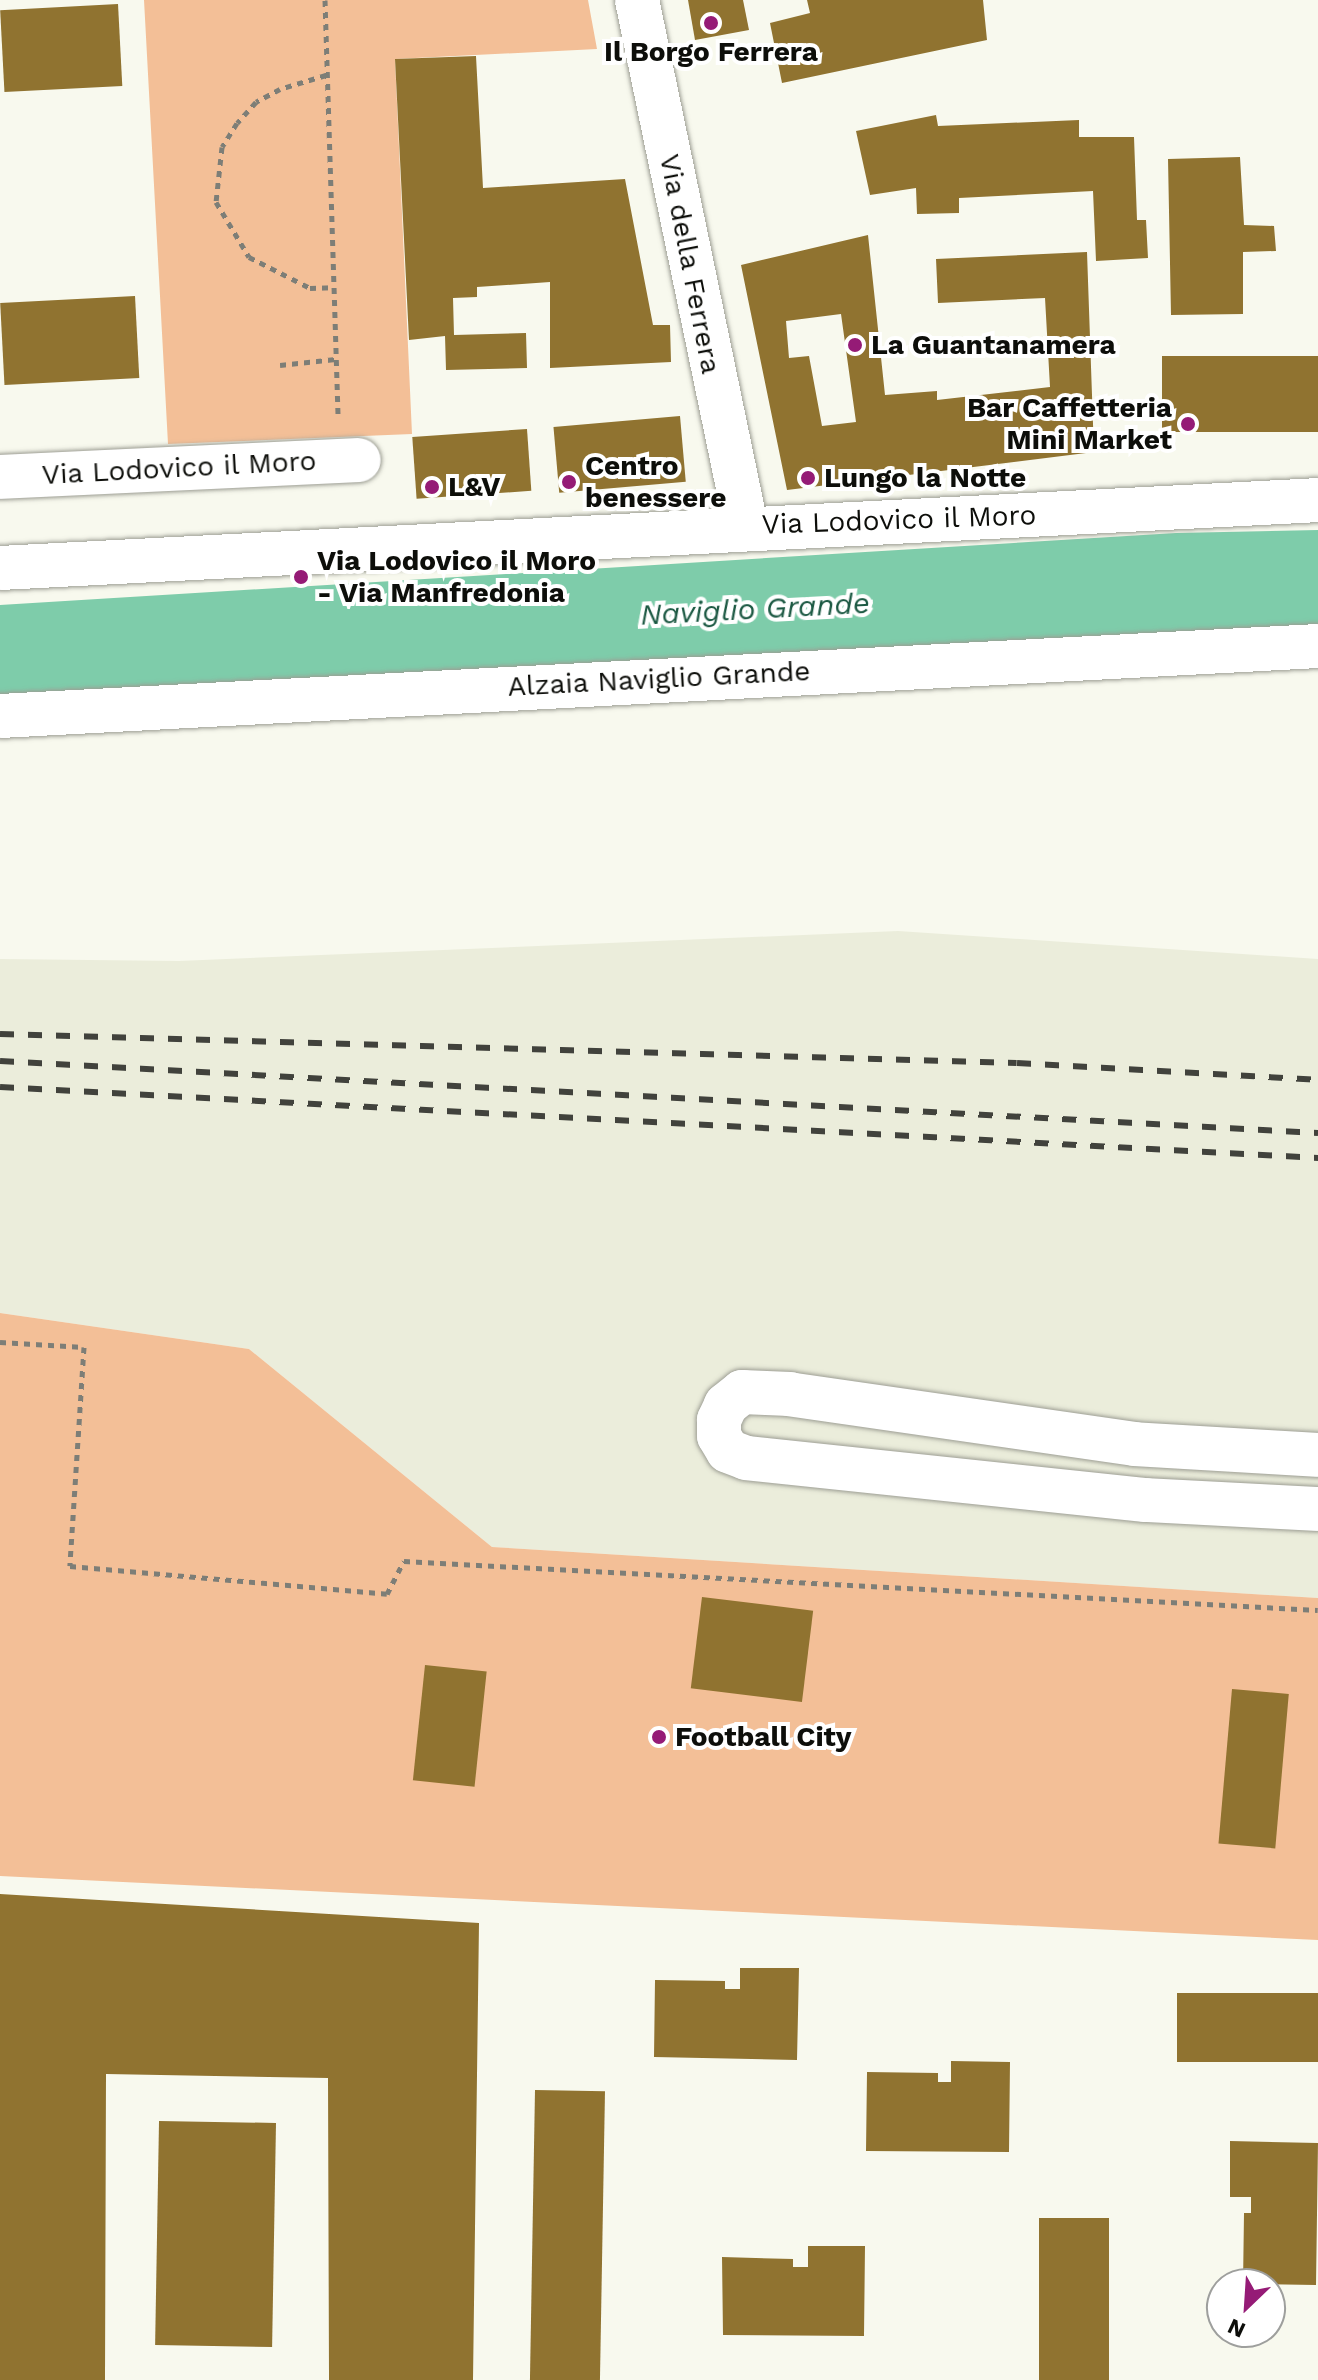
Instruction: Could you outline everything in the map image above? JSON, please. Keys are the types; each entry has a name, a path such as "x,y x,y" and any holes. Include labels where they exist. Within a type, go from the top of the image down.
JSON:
{"street":[{"name":"Via della Ferrera","path":"637,0 746,526"},
{"name":"Via Lodovico il Moro","path":"0,477 349,460"},
{"name":"Via Lodovico il Moro","path":"0,568 746,526 1318,500"},
{"name":"Alzaia Naviglio Grande","path":"0,716 1318,646"},
{"path":"1318,1455 1135,1444 790,1394 742,1392 726,1405 719,1420 719,1436 728,1451 746,1458 1146,1500 1318,1509"}],"path":[{"path":"325,0 336,359 349,460"},
{"path":"326,75 280,89 256,102 237,123 222,147 216,202 249,257 310,288 333,287"},
{"path":"280,365 336,359"},
{"path":"0,1342 84,1347 70,1566 387,1594 404,1561 1318,1610"}],"shaded area":[{"path":"144,0 588,0 597,49 395,59 412,434 168,444"},
{"path":"898,931 1318,959 1318,1598 492,1547 249,1349 0,1313 0,959 179,961"},
{"name":"Football City","path":"0,1313 249,1349 492,1547 1318,1598 1318,1940 0,1876"}],"water":[{"name":"Naviglio Grande","path":"1318,530 1318,627 0,699 0,605 1176,533"}],"building":[{"path":"688,0 743,0 749,30 695,40"},
{"path":"807,0 983,0 987,40 782,83 770,23 810,13"},
{"path":"118,4 122,86 4,92 0,10"},
{"path":"476,56 483,188 625,179 653,325 670,325 671,362 550,368 550,282 477,287 477,297 453,298 454,335 526,333 527,368 446,370 445,336 409,340 395,59"},
{"path":"936,115 938,126 1079,120 1079,137 1134,137 1137,220 1146,220 1148,258 1096,261 1093,191 959,198 959,213 917,214 916,188 870,195 856,131"},
{"path":"1240,157 1244,225 1274,226 1276,251 1243,252 1243,314 1171,315 1168,159"},
{"path":"868,235 885,395 937,391 937,400 1050,387 1045,298 938,303 936,259 1087,252 1094,452 787,490 741,265","holes":["841,314 856,422 822,426 809,356 789,358 786,321"]},
{"path":"135,296 139,378 4,385 0,303"},
{"path":"1162,356 1318,356 1318,432 1162,432"},
{"path":"680,416 686,482 559,493 553,427"},
{"path":"527,429 531,491 417,499 412,437"},
{"path":"702,1597 813,1611 802,1702 691,1688"},
{"path":"425,1665 487,1671 475,1787 413,1780"},
{"path":"1232,1689 1289,1694 1275,1848 1218,1843"},
{"path":"0,1894 479,1923 473,2380 329,2380 328,2078 106,2074 105,2380 0,2380"},
{"path":"740,1968 799,1968 797,2060 654,2057 655,1980 725,1981 725,1989 740,1989"},
{"path":"1177,1993 1318,1993 1318,2062 1177,2062"},
{"path":"951,2061 1010,2062 1009,2152 866,2151 867,2072 938,2073 938,2082 951,2082"},
{"path":"535,2090 605,2091 600,2380 530,2380"},
{"path":"159,2121 276,2123 272,2347 155,2345"},
{"path":"1230,2141 1318,2143 1316,2285 1286,2285 1286,2268 1243,2268 1244,2213 1251,2213 1251,2197 1230,2197"},
{"path":"1039,2218 1109,2218 1109,2380 1039,2380"},
{"path":"808,2246 865,2246 864,2336 723,2335 722,2257 793,2259 793,2267 808,2267"}],"railway":[{"path":"0,1034 1017,1063 1318,1080"},
{"path":"0,1061 1318,1133"},
{"path":"0,1087 1318,1158"}],"place":[{"name":"Il Borgo Ferrera","path":"711,23"},
{"name":"La Guantanamera","path":"855,345"},
{"name":"Bar Caffetteria Mini Market","path":"1188,424"},
{"name":"Lungo la Notte","path":"808,478"},
{"name":"Centro benessere","path":"569,482"},
{"name":"L&V","path":"432,487"},
{"name":"Via Lodovico il Moro - Via Manfredonia","path":"301,577"},
{"name":"Football City","path":"659,1737"}]}
